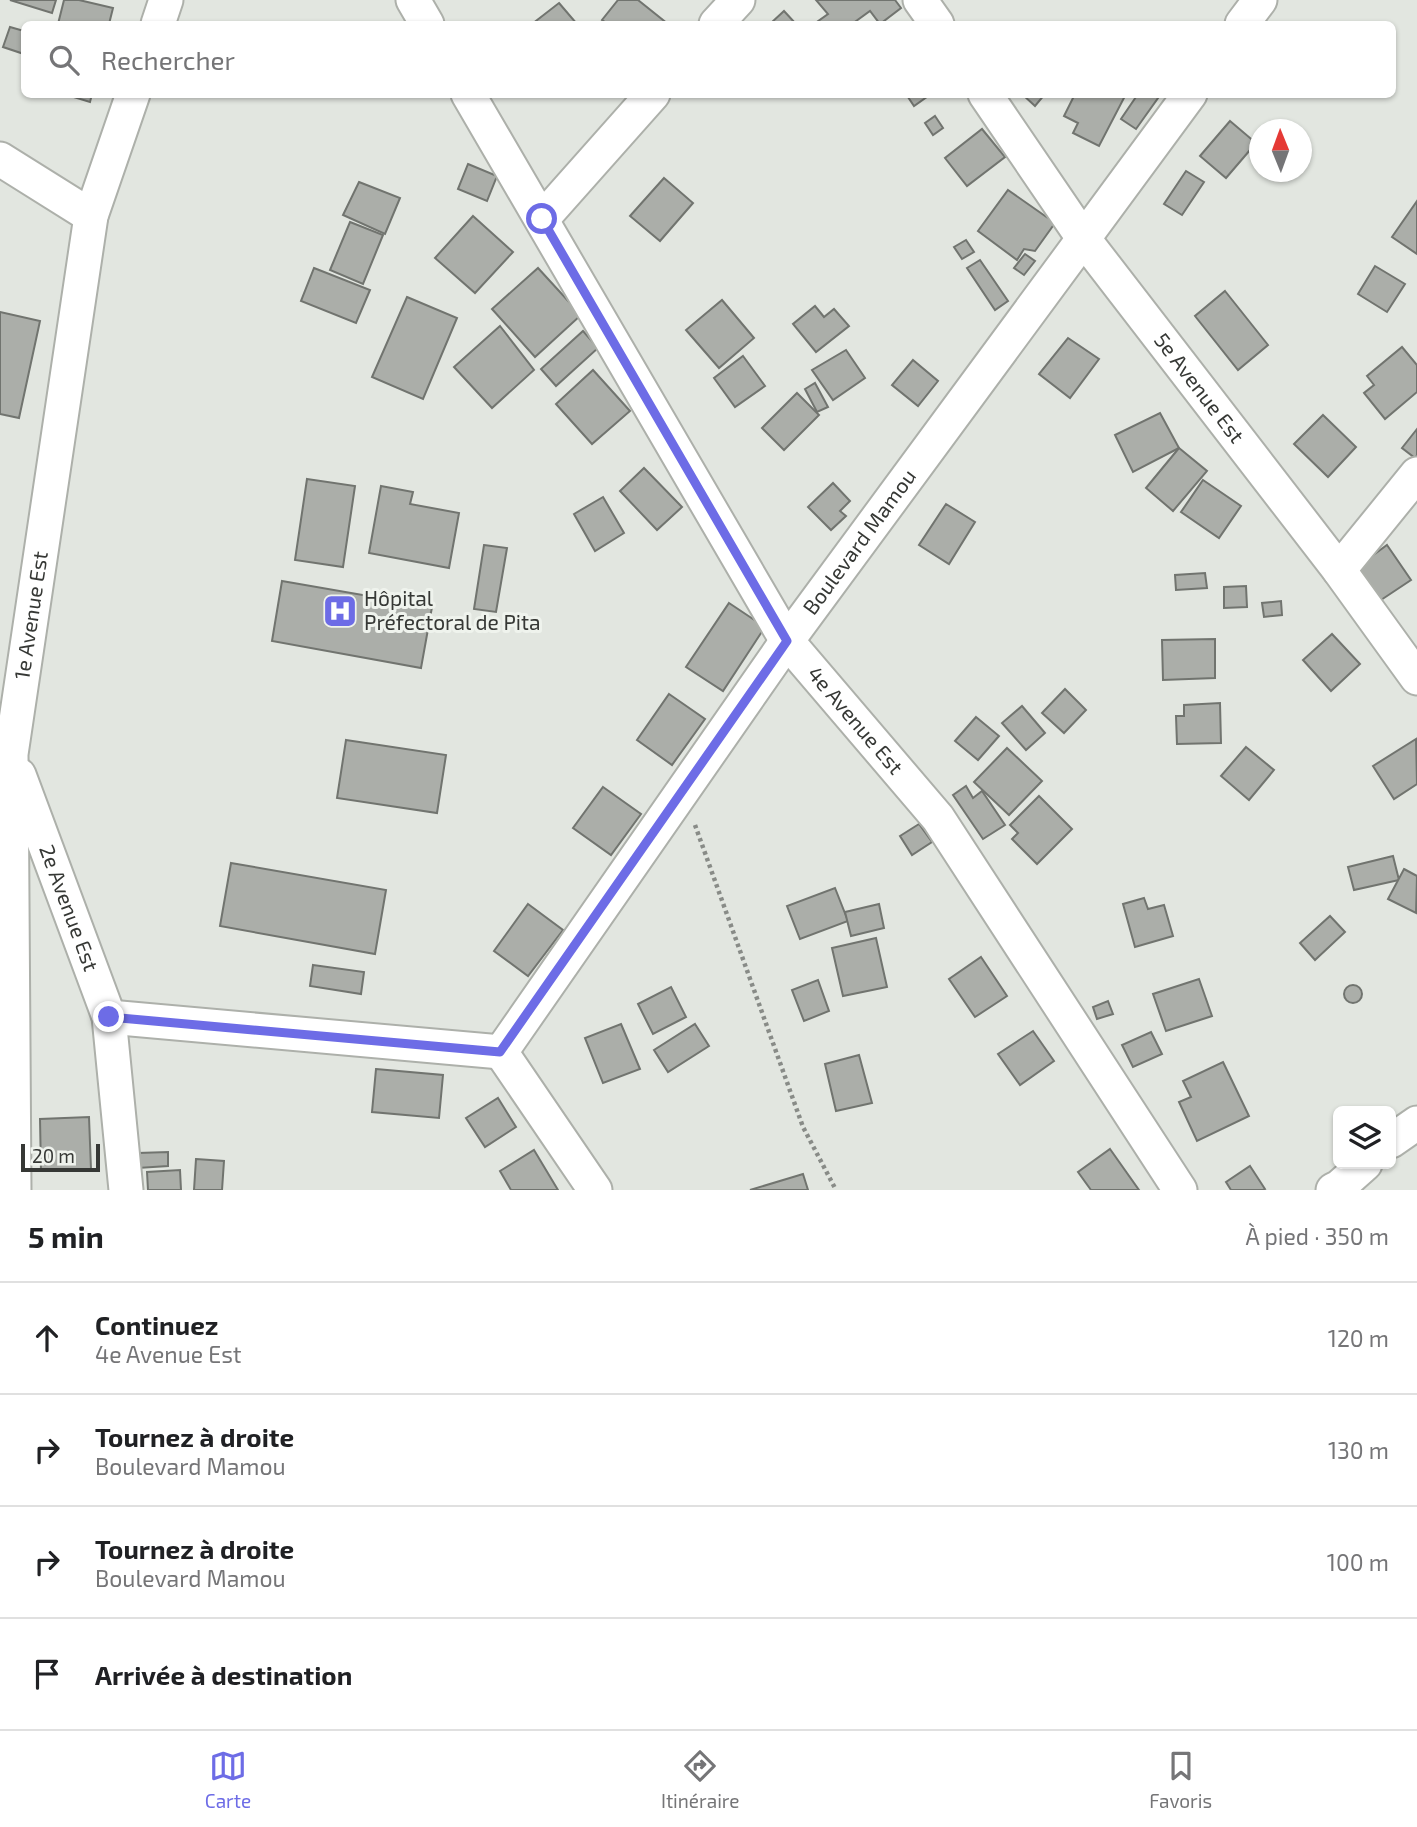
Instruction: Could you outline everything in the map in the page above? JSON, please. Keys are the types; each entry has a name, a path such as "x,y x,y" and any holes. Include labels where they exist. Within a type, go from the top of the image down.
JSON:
{"street":[{"path":"159,21 166,0"},
{"path":"413,0 425,21"},
{"path":"719,21 738,0"},
{"path":"920,0 935,21"},
{"path":"1244,21 1260,0"},
{"name":"1e Avenue Est","path":"14,1190 5,754 90,216 132,98"},
{"name":"4e Avenue Est","path":"470,98 787,641 938,818 1180,1190"},
{"path":"542,219 649,98"},
{"name":"5e Avenue Est","path":"988,98 1083,238 1339,570 1417,678"},
{"name":"Boulevard Mamou","path":"500,1052 787,641 1187,98"},
{"path":"0,159 90,216"},
{"path":"1339,570 1417,474"},
{"name":"2e Avenue Est","path":"5,754 109,1017 126,1190"},
{"path":"109,1017 500,1052 595,1190"},
{"path":"1396,1137 1417,1123"},
{"path":"1333,1190 1359,1169"}],"path":[{"path":"682,791 803,1128 836,1190"}],"building":[{"path":"10,0 56,0 52,13"},
{"path":"64,0 79,0 113,8 110,21 59,21"},
{"path":"618,0 638,0 664,21 604,21"},
{"path":"816,0 895,0 901,8 884,21 878,21 870,11 856,21 818,21 828,14"},
{"path":"559,3 574,21 536,21"},
{"path":"784,11 793,21 773,21"},
{"path":"10,27 21,30 21,53 3,47"},
{"path":"909,98 925,98 914,106"},
{"path":"1026,98 1042,98 1035,106"},
{"path":"1073,98 1124,98 1099,146 1073,133 1078,123 1064,116"},
{"path":"1135,98 1158,98 1136,129 1121,119"},
{"path":"935,116 943,128 933,135 925,123"},
{"path":"1230,121 1249,137 1249,151 1226,178 1200,156"},
{"path":"982,129 1005,157 967,186 945,158"},
{"path":"468,164 497,176 487,201 458,189"},
{"path":"1186,171 1204,182 1182,215 1164,204"},
{"path":"664,178 693,203 660,241 630,216"},
{"path":"359,182 400,198 385,234 343,215"},
{"path":"1008,190 1055,223 1035,251 1024,249 1017,260 978,231"},
{"path":"1417,201 1417,254 1392,237"},
{"path":"473,216 513,252 475,293 435,258"},
{"path":"350,222 383,235 363,284 330,270"},
{"path":"966,240 974,252 962,259 954,247"},
{"path":"1025,254 1035,261 1024,275 1014,268"},
{"path":"980,260 1008,301 995,310 967,268"},
{"path":"1375,266 1405,284 1387,312 1358,294"},
{"path":"314,268 370,290 356,323 301,301"},
{"path":"538,268 581,315 535,357 492,309"},
{"path":"1225,291 1268,345 1238,370 1195,316"},
{"path":"407,297 457,318 423,399 372,377"},
{"path":"722,300 754,338 719,368 686,330"},
{"path":"815,306 824,317 834,309 849,326 816,352 793,324"},
{"path":"0,312 40,321 19,418 0,414"},
{"path":"500,326 534,370 492,408 454,367"},
{"path":"583,331 598,348 556,386 541,369"},
{"path":"1068,338 1099,359 1070,398 1039,374"},
{"path":"1402,347 1417,365 1417,392 1385,419 1364,393 1374,385 1367,376"},
{"path":"846,350 865,378 833,400 812,370"},
{"path":"743,356 765,386 735,407 714,378"},
{"path":"913,360 938,381 918,406 892,385"},
{"path":"593,370 630,411 592,444 556,404"},
{"path":"815,383 828,407 817,412 805,389"},
{"path":"797,393 819,415 784,450 762,428"},
{"path":"1160,413 1179,448 1133,472 1115,435"},
{"path":"1323,415 1356,447 1328,477 1294,444"},
{"path":"1417,429 1417,455 1415,458 1402,448"},
{"path":"1179,448 1207,471 1173,511 1146,488"},
{"path":"644,468 682,507 657,530 620,491"},
{"path":"307,479 355,486 343,567 295,560"},
{"path":"1203,480 1241,506 1219,538 1181,512"},
{"path":"833,483 850,501 840,511 846,516 831,530 808,507"},
{"path":"381,486 413,492 410,504 459,513 449,568 369,553"},
{"path":"603,497 624,533 595,551 574,514"},
{"path":"946,504 975,522 949,564 919,545"},
{"path":"484,545 507,548 496,612 474,609"},
{"path":"1387,545 1411,580 1381,600 1357,567"},
{"path":"1205,573 1207,588 1176,590 1175,575"},
{"path":"282,581 432,607 421,668 272,641"},
{"path":"1246,586 1247,607 1224,608 1224,587"},
{"path":"1281,601 1282,615 1264,617 1262,603"},
{"path":"729,603 765,627 723,691 686,667"},
{"path":"1332,634 1360,664 1331,691 1303,660"},
{"path":"1215,639 1215,678 1163,680 1162,640"},
{"path":"1065,689 1086,710 1064,733 1042,713"},
{"path":"669,694 705,719 672,765 637,740"},
{"path":"1220,703 1221,743 1177,744 1176,716 1184,716 1184,705"},
{"path":"1022,706 1045,733 1026,750 1002,723"},
{"path":"976,717 999,736 978,760 955,741"},
{"path":"1416,739 1417,784 1394,799 1373,766"},
{"path":"346,740 446,755 437,813 337,798"},
{"path":"1246,747 1274,770 1249,800 1221,776"},
{"path":"1007,748 1042,781 1009,815 974,782"},
{"path":"966,786 973,798 982,791 1005,825 983,839 953,795"},
{"path":"603,787 641,814 611,855 573,828"},
{"path":"1039,796 1072,829 1037,864 1012,839 1018,833 1010,825"},
{"path":"919,824 932,842 912,855 900,836"},
{"path":"1393,856 1399,880 1354,890 1348,867"},
{"path":"231,863 386,890 375,954 220,926"},
{"path":"1404,869 1417,876 1416,913 1388,899"},
{"path":"835,888 848,921 800,939 787,906"},
{"path":"1144,898 1148,909 1164,905 1173,936 1135,947 1123,904"},
{"path":"528,904 563,930 528,976 494,951"},
{"path":"879,904 884,928 851,936 845,912"},
{"path":"1330,916 1345,932 1315,960 1300,943"},
{"path":"876,938 887,987 843,996 832,948"},
{"path":"981,957 1007,996 975,1017 949,979"},
{"path":"313,965 364,972 361,994 310,986"},
{"path":"1199,979 1212,1016 1166,1031 1153,994"},
{"path":"818,980 829,1011 804,1021 792,990"},
{"path":"1353,985 1359,988 1362,994 1359,1000 1353,1003 1347,1000 1344,994 1347,988"},
{"path":"671,987 686,1017 653,1034 638,1004"},
{"path":"1108,1001 1113,1014 1097,1019 1093,1007"},
{"path":"621,1024 640,1069 603,1083 585,1038"},
{"path":"695,1024 709,1046 668,1072 654,1050"},
{"path":"1033,1031 1054,1061 1020,1085 998,1054"},
{"path":"1151,1032 1162,1054 1133,1067 1122,1045"},
{"path":"859,1055 872,1103 836,1111 825,1064"},
{"path":"1223,1062 1249,1116 1197,1141 1179,1102 1191,1097 1183,1081"},
{"path":"376,1069 443,1075 439,1118 372,1112"},
{"path":"498,1098 516,1127 485,1147 466,1118"},
{"path":"89,1117 91,1169 41,1171 40,1119"},
{"path":"1110,1149 1139,1190 1091,1190 1078,1172"},
{"path":"534,1150 558,1190 511,1190 500,1171"},
{"path":"168,1152 168,1166 138,1168 138,1153"},
{"path":"196,1159 224,1161 222,1190 194,1190"},
{"path":"1250,1166 1265,1189 1231,1190 1226,1182"},
{"path":"180,1170 181,1190 148,1190 147,1172"},
{"path":"803,1174 808,1190 750,1190"}],"place":[{"name":"Hôpital Préfectoral de Pita","path":"340,611"}],"route":[{"path":"109,1017 500,1052 787,641 542,219"}]}
